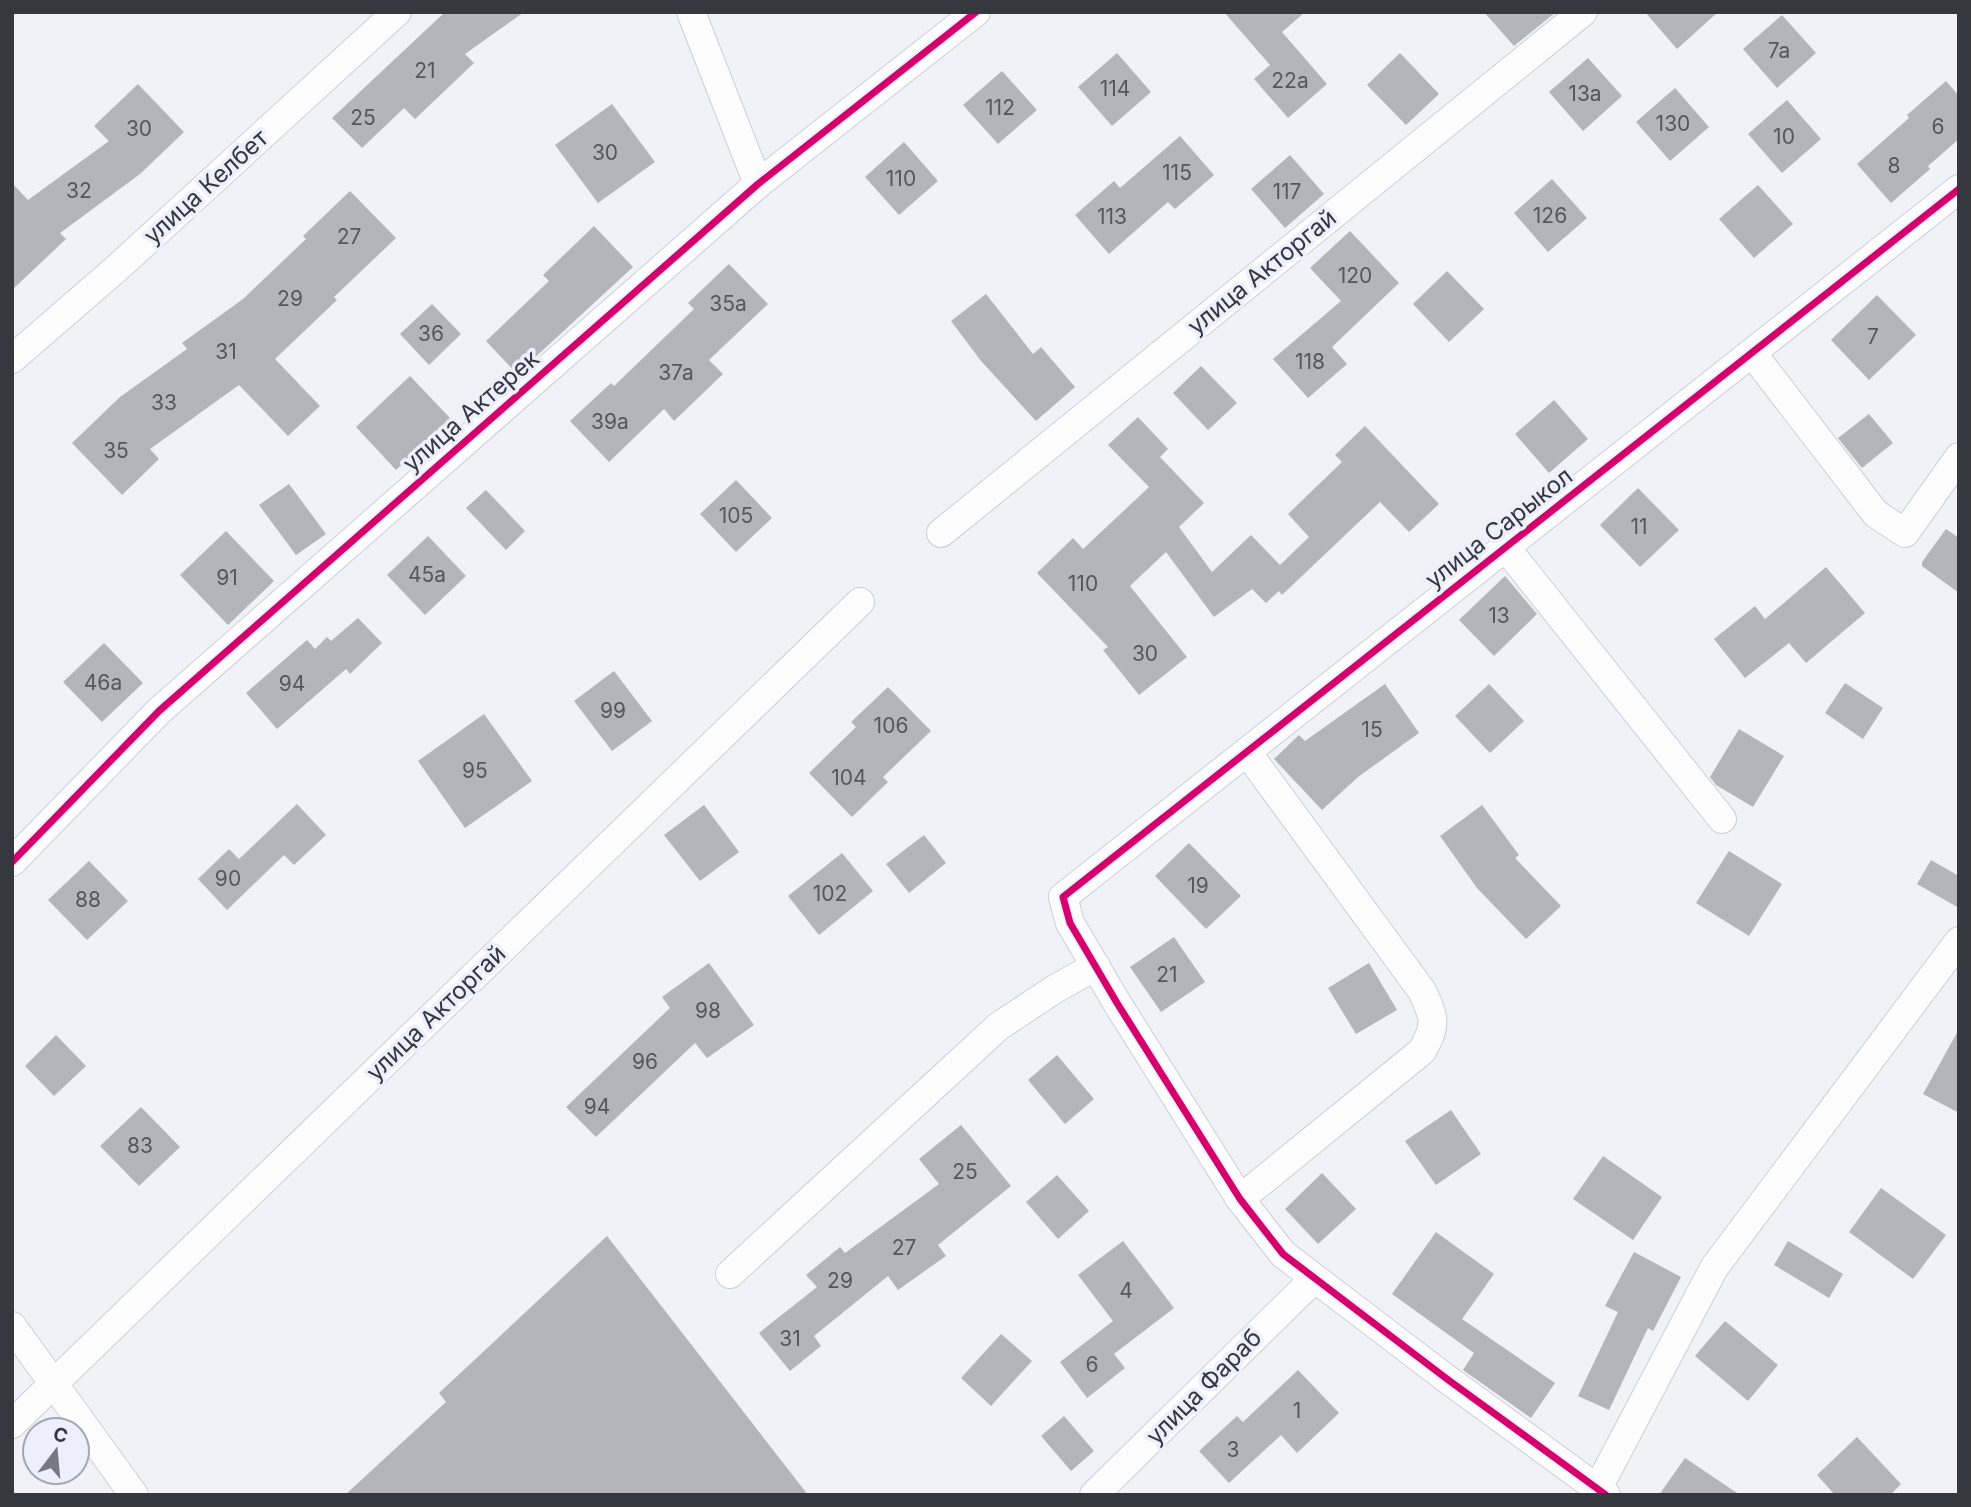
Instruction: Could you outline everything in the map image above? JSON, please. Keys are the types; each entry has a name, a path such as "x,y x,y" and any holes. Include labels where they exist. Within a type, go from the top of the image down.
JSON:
{"street":[{"name":"улица Келбет","path":"12,359 116,269 397,12"},
{"path":"691,12 758,184"},
{"name":"улица Актерек","path":"12,862 159,712 758,184 976,12"},
{"name":"улица Акторгай","path":"941,533 1583,12"},
{"name":"улица Сарыкол","path":"1096,966 1070,923 1063,897 1959,190"},
{"path":"1752,353 1876,514 1905,533 1959,457"},
{"path":"1506,548 1722,819"},
{"name":"улица Акторгай","path":"12,1424 860,602"},
{"path":"1240,1199 1422,1051 1433,1031 1432,1013 1422,991 1247,752"},
{"path":"730,1274 999,1026 1096,966 1240,1199 1283,1254 1602,1492 1714,1268 1959,941"},
{"name":"улица Фараб","path":"1094,1495 1314,1279"},
{"path":"12,1325 134,1495"}],"building":[{"path":"445,12 524,12 465,54 474,63 415,119 404,108 362,148 332,118"},
{"path":"1224,12 1305,12 1282,32 1327,84 1288,118 1254,79 1270,65"},
{"path":"1484,12 1556,12 1514,46"},
{"path":"1645,12 1718,12 1677,49"},
{"path":"1782,15 1816,53 1777,88 1743,49"},
{"path":"1117,53 1151,92 1112,126 1078,87"},
{"path":"1400,53 1439,94 1406,125 1367,85"},
{"path":"1588,58 1622,96 1583,131 1549,92"},
{"path":"1002,71 1037,110 998,144 963,105"},
{"path":"1946,81 1959,96 1959,139 1891,203 1857,164"},
{"path":"138,84 184,132 140,174 60,233 66,239 12,290 12,183 28,200 109,141 94,126"},
{"path":"1675,88 1709,127 1670,161 1636,122"},
{"path":"1787,100 1821,139 1782,173 1748,134"},
{"path":"612,104 655,162 598,203 555,145"},
{"path":"1180,136 1214,175 1175,209 1168,202 1109,254 1075,215 1114,181 1120,188"},
{"path":"904,142 938,181 899,215 865,177"},
{"path":"1290,155 1324,194 1285,228 1251,189"},
{"path":"1552,179 1587,218 1548,252 1514,213"},
{"path":"1758,185 1793,224 1754,258 1719,219"},
{"path":"350,191 396,238 334,297 337,300 275,359 320,406 288,436 239,385 150,449 159,459 122,495 72,443 120,397 187,349 182,343 243,299 306,239 303,236"},
{"path":"594,226 633,267 517,374 486,341 549,281 543,275"},
{"path":"1350,231 1399,283 1332,347 1347,364 1308,398 1273,359 1341,301 1310,268"},
{"path":"729,264 768,304 709,360 723,374 674,421 664,409 609,462 570,421 611,383 614,386 694,309 688,303"},
{"path":"1447,271 1484,309 1449,342 1413,304"},
{"path":"986,294 1033,354 1041,347 1075,387 1036,421 981,361 951,321"},
{"path":"1877,295 1916,335 1869,380 1831,340"},
{"path":"432,304 461,334 429,365 400,334"},
{"path":"1201,366 1237,403 1208,430 1173,393"},
{"path":"410,376 450,418 396,470 356,427"},
{"path":"1554,400 1588,439 1549,473 1515,434"},
{"path":"1869,414 1893,443 1862,468 1838,438"},
{"path":"1138,417 1168,449 1160,457 1204,503 1179,527 1212,572 1251,535 1280,565 1309,537 1288,514 1342,462 1335,455 1365,426 1439,504 1409,532 1380,502 1282,595 1279,591 1266,603 1252,589 1214,617 1166,552 1130,586 1187,657 1139,695 1103,650 1108,647 1037,573 1073,538 1083,549 1149,487 1108,445"},
{"path":"736,480 772,518 736,552 700,514"},
{"path":"289,484 326,534 296,555 259,505"},
{"path":"1638,488 1679,530 1640,567 1600,525"},
{"path":"486,490 525,531 506,550 466,508"},
{"path":"1946,529 1959,538 1959,593 1922,566 1922,562"},
{"path":"226,531 274,581 228,625 180,575"},
{"path":"428,536 466,576 425,615 387,575"},
{"path":"1826,567 1865,613 1806,663 1789,643 1745,678 1714,639 1755,606 1765,619"},
{"path":"1505,576 1537,614 1494,656 1459,620"},
{"path":"358,618 382,643 350,674 346,669 277,729 246,693 307,640 315,649 327,637 331,641"},
{"path":"104,643 143,683 102,722 63,682"},
{"path":"614,671 652,721 612,751 574,701"},
{"path":"1845,683 1883,708 1863,739 1825,713"},
{"path":"1385,684 1419,733 1358,777 1322,810 1274,759 1299,735 1305,741"},
{"path":"1489,684 1524,721 1490,753 1455,716"},
{"path":"888,687 931,731 883,777 888,782 852,817 809,773 856,727 851,722"},
{"path":"484,714 532,781 465,828 418,761"},
{"path":"1739,729 1784,756 1753,807 1716,785 1710,777"},
{"path":"297,804 326,835 294,865 284,855 227,910 198,879 229,849 239,859"},
{"path":"704,805 739,852 700,881 664,835"},
{"path":"1482,805 1519,855 1515,858 1561,906 1526,939 1477,888 1440,836"},
{"path":"924,835 946,863 909,893 886,864"},
{"path":"1189,843 1241,896 1206,929 1155,876"},
{"path":"1729,851 1782,884 1749,936 1696,903"},
{"path":"842,853 873,891 819,935 788,896"},
{"path":"1931,860 1959,876 1959,908 1917,884"},
{"path":"89,861 128,901 87,940 48,900"},
{"path":"1174,937 1205,982 1161,1012 1130,967"},
{"path":"709,963 754,1025 707,1058 695,1043 596,1137 566,1107 670,1008 662,997"},
{"path":"1369,963 1397,1010 1356,1034 1328,988"},
{"path":"1959,1029 1959,1113 1923,1094"},
{"path":"56,1035 86,1066 54,1096 25,1066"},
{"path":"1057,1055 1094,1099 1065,1124 1028,1080"},
{"path":"141,1107 180,1147 139,1186 100,1146"},
{"path":"1451,1110 1481,1154 1436,1185 1405,1141"},
{"path":"961,1125 1011,1186 938,1245 946,1256 898,1290 888,1276 814,1336 821,1346 790,1371 759,1333 817,1287 806,1275 840,1247 845,1253 939,1184 919,1159"},
{"path":"1603,1156 1662,1197 1633,1240 1573,1199"},
{"path":"1322,1173 1356,1209 1318,1244 1285,1209"},
{"path":"1057,1175 1089,1211 1058,1239 1026,1202"},
{"path":"1881,1188 1946,1235 1913,1279 1849,1232"},
{"path":"1436,1232 1494,1274 1462,1319 1555,1383 1531,1418 1463,1370 1474,1353 1392,1294"},
{"path":"607,1236 808,1495 345,1495 446,1402 439,1393"},
{"path":"1123,1241 1174,1308 1114,1354 1125,1368 1087,1398 1060,1362 1113,1321 1078,1275"},
{"path":"1788,1241 1843,1274 1829,1298 1774,1265"},
{"path":"1634,1252 1681,1277 1653,1331 1648,1328 1609,1410 1578,1396 1618,1312 1605,1306"},
{"path":"1725,1321 1778,1365 1748,1401 1695,1356"},
{"path":"1001,1334 1032,1361 991,1406 961,1378"},
{"path":"1298,1370 1339,1413 1297,1453 1281,1435 1229,1483 1199,1451 1237,1416 1243,1422"},
{"path":"1064,1416 1094,1451 1071,1471 1041,1436"},
{"path":"1857,1437 1901,1484 1890,1495 1835,1495 1817,1475"},
{"path":"1685,1458 1740,1495 1659,1495"}],"cycle path":[{"path":"12,862 159,711 758,184 976,12"},
{"path":"1606,1495 1447,1379 1283,1254 1240,1199 1117,1003 1070,923 1063,897 1959,189"}]}
